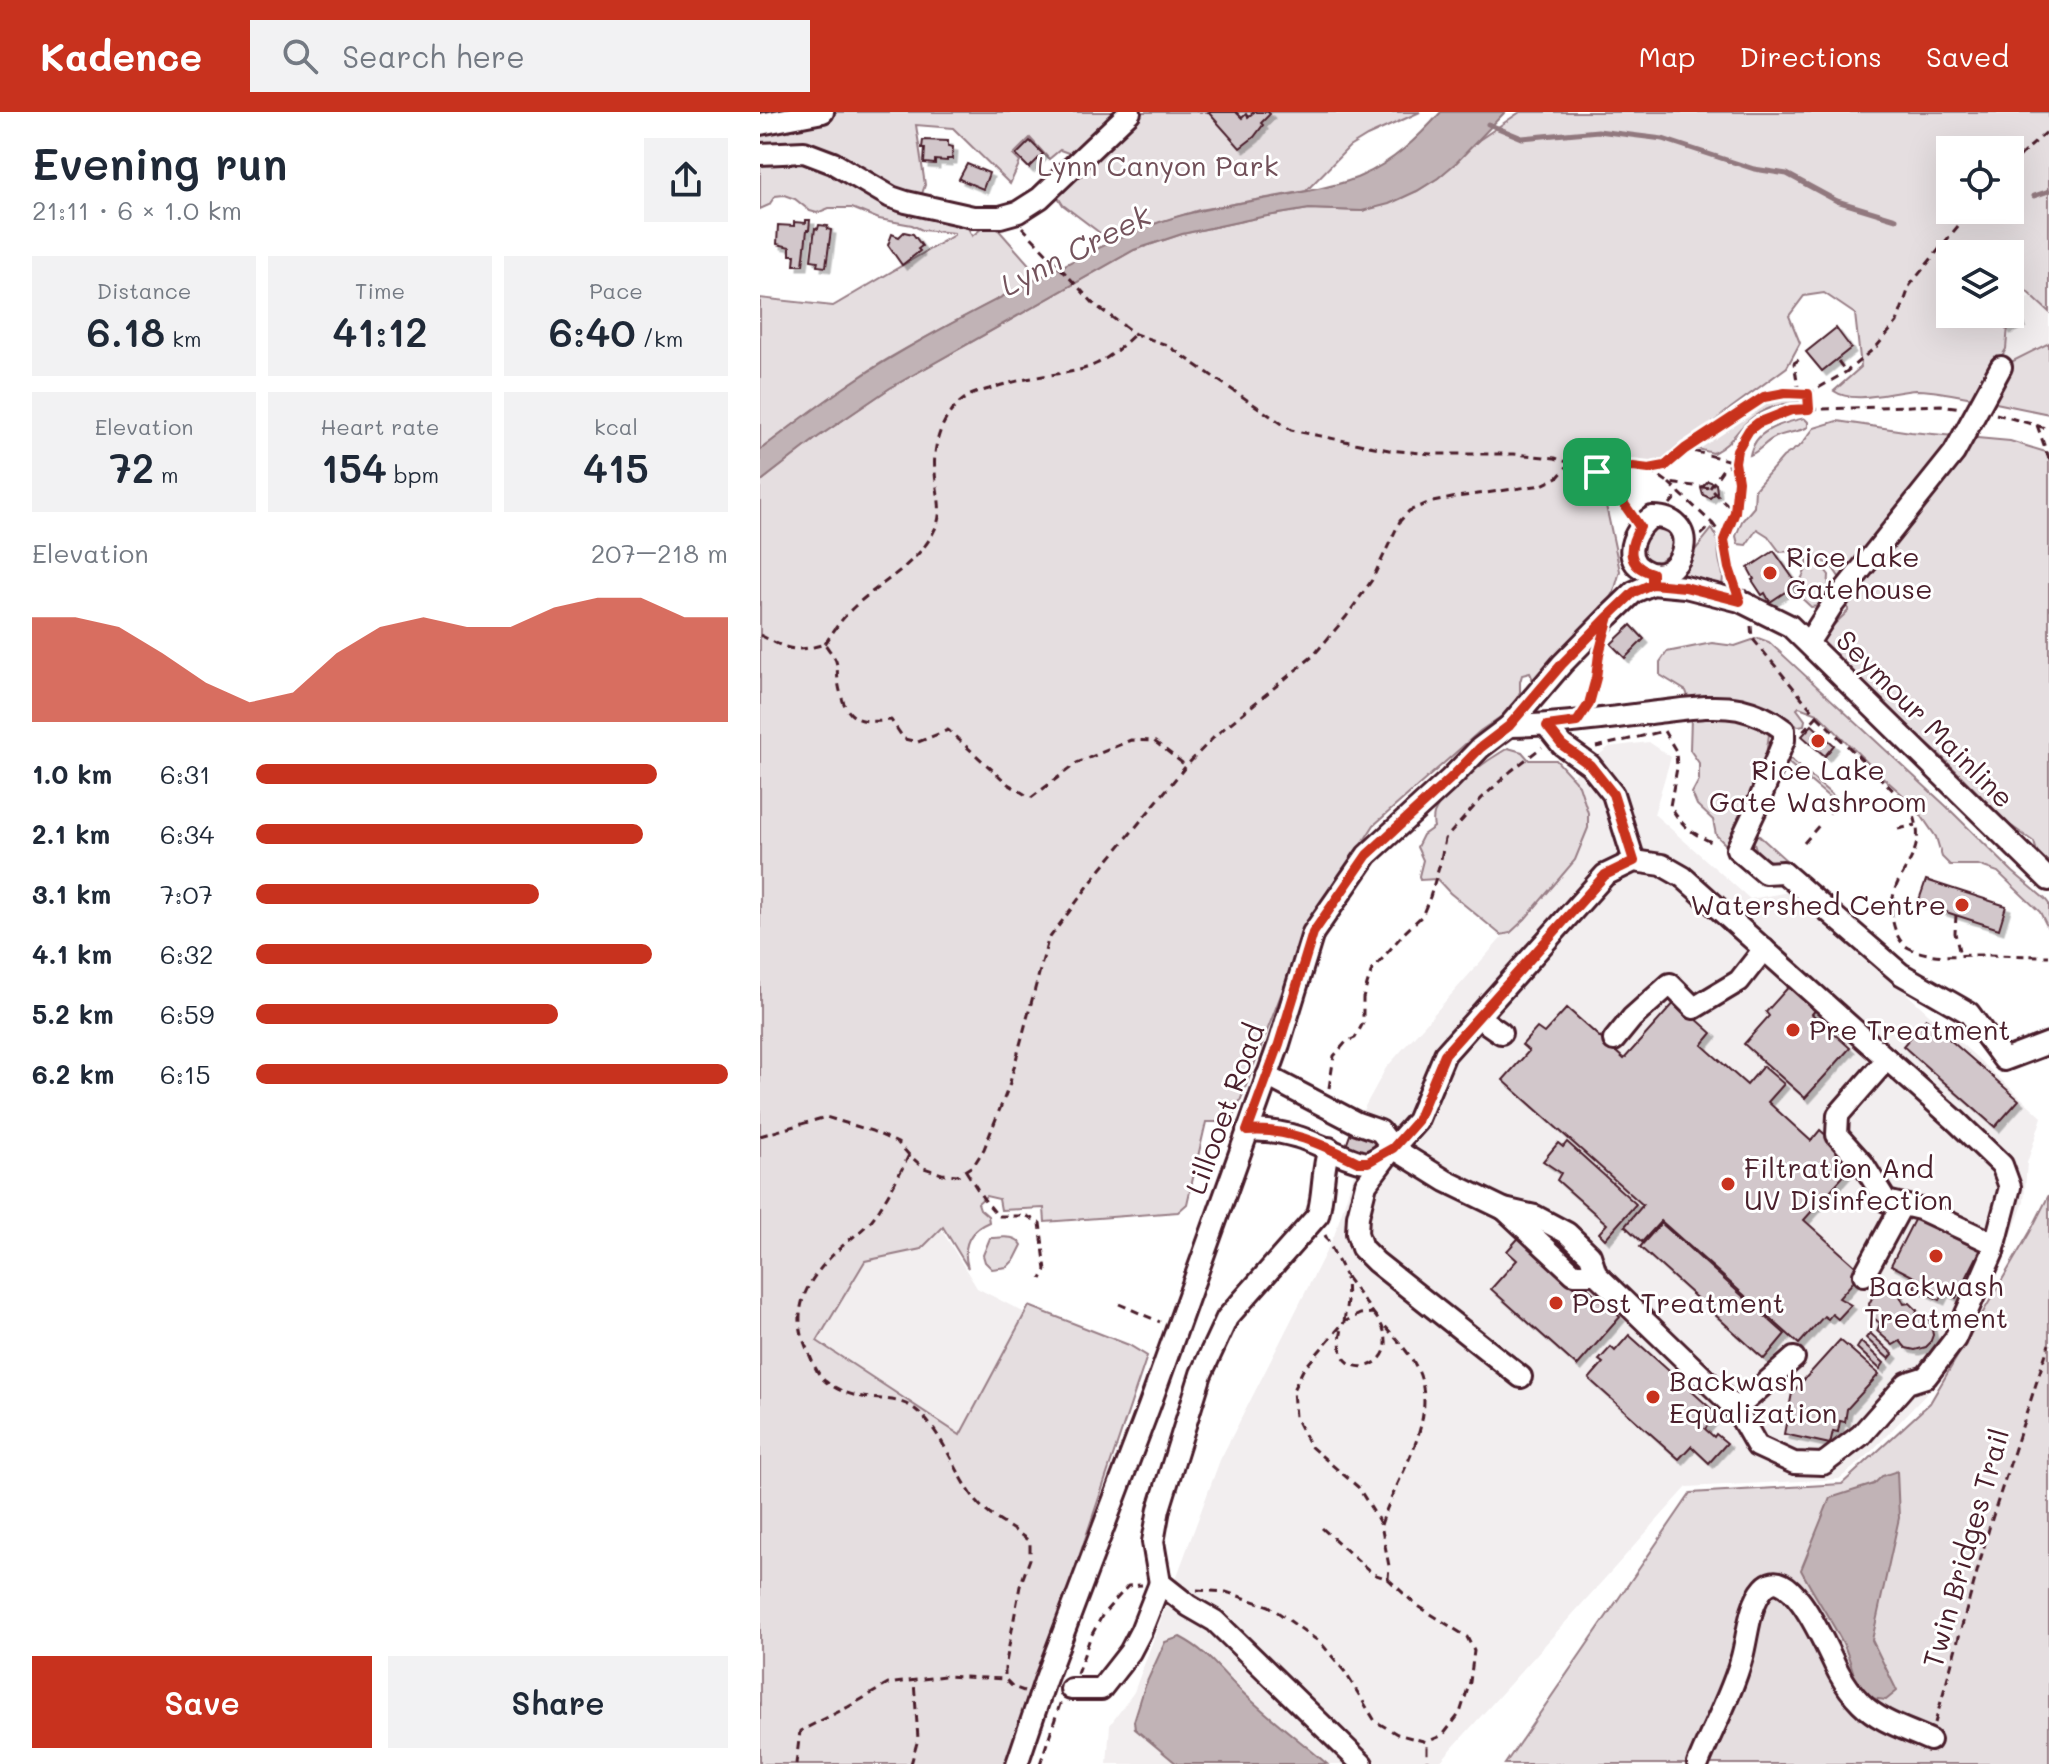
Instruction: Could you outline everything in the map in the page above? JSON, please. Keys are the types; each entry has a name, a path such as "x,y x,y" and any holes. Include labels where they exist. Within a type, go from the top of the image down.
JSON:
{"street":[{"path":"760,124 823,112"},
{"path":"760,154 804,152 833,163 891,197 973,217 1000,217 1011,215 1040,198 1130,112"},
{"path":"1808,643 1831,607 1954,453 2001,367"},
{"path":"1652,517 1670,521 1681,530 1685,538 1684,552 1672,568 1652,578 1638,567 1631,552 1640,527 1652,517"},
{"name":"Seymour Mainline","path":"1652,578 1748,605 1790,626 2049,880"},
{"name":"Lillooet Road","path":"1017,1764 1279,1044 1313,933 1367,855 1480,748 1509,726 1562,664 1652,578"},
{"path":"1509,726 1547,726 1701,707 1738,709 1774,722 1784,730 1784,740 1737,849 1765,873 1783,872 1901,974 1969,1013 2004,1060 2049,1043"},
{"path":"1547,726 1562,745 1590,765 1613,794 1634,861"},
{"path":"1267,1076 1357,1123 1380,1131 1393,1148 1446,1181 1504,1209 1574,1274 1596,1274 1736,1409 1757,1446 1794,1463 1823,1464 1861,1435 1907,1383 1926,1377 1955,1339 1995,1244 2010,1187 2002,1165 1683,877 1662,865 1634,861 1605,875 1445,1054 1417,1121 1393,1148 1366,1184 1358,1216 1357,1233 1362,1248 1376,1262 1521,1377"},
{"path":"1614,1040 1632,1018 1670,984 1694,1008 1739,981 1764,949"},
{"path":"1478,1017 1501,1033"},
{"path":"1887,1059 1838,1115 1837,1135 1863,1164 1886,1201 1920,1209 1995,1244"},
{"path":"1247,1131 1283,1133 1329,1148 1358,1162 1368,1162 1393,1148"},
{"path":"1071,1689 1101,1689 1130,1652 1141,1631 1160,1583 1153,1542 1159,1509 1201,1374 1227,1318 1318,1215 1329,1148"},
{"path":"1864,1275 1902,1205"},
{"path":"1736,1409 1794,1358"},
{"path":"1698,1764 1738,1670 1759,1596 1766,1585 1773,1582 1787,1586 1795,1593 1851,1693 1862,1705 1880,1718 1930,1740"},
{"path":"1160,1583 1189,1606 1215,1621 1362,1764"}],"path":[{"path":"2024,152 2049,130"},
{"path":"1011,215 1108,316 1135,334 1167,345 1291,430 1389,450 1431,454 1514,454 1571,462 1597,472 1640,527"},
{"path":"1597,472 1665,466 1685,449 1764,397 1785,393 1808,394 1846,372 1877,346 1897,322 1910,285 1960,224"},
{"path":"760,635 785,648 801,651 825,644 837,624 856,605 920,551 935,531 939,517 940,500 934,469 938,439 944,420 968,395 1098,364 1135,334"},
{"path":"1799,393 1794,363 1803,357"},
{"path":"1838,361 1846,372"},
{"path":"1808,394 1809,409"},
{"path":"1724,540 1735,512 1738,481 1735,462 1741,441 1758,423 1791,410 1941,405 1978,410 2049,429"},
{"path":"2037,425 2049,459"},
{"path":"1685,449 1735,462"},
{"path":"760,1136 826,1117 872,1131 898,1143 924,1168 942,1174 958,1175 974,1165 984,1149 1009,1086 1048,940 1101,869 1186,766 1216,735 1313,656 1372,580 1395,529 1409,511 1457,497 1542,485 1558,477 1571,462"},
{"path":"1710,488 1723,469 1735,462"},
{"path":"1649,469 1669,483 1713,524 1724,540 1729,568 1748,605 1752,638 1817,716 1911,808 1919,833 1917,847 1897,885 1891,908 1894,930 1906,947 1937,956 2049,956"},
{"path":"1669,483 1710,488 1735,512"},
{"path":"1670,504 1680,493"},
{"path":"1684,552 1713,524"},
{"path":"1577,722 1589,704 1609,616"},
{"path":"825,644 836,661 841,699 849,714 860,721 891,720 904,739 918,742 948,730 1008,784 1031,798 1077,763 1131,740 1154,741 1186,766"},
{"path":"1796,738 1817,716"},
{"path":"1594,747 1664,731 1676,751 1677,768 1670,806 1679,821 1695,835 1714,843"},
{"path":"1328,1095 1334,1056 1346,1042 1355,1038 1363,1023 1363,998 1371,972 1422,916 1445,839 1482,798 1545,743 1562,745"},
{"path":"1829,813 1847,792"},
{"path":"1804,843 1821,823"},
{"path":"1898,829 1916,825"},
{"path":"1956,915 1955,933 1960,955"},
{"path":"909,1155 876,1215 841,1247 809,1283 800,1311 802,1339 819,1374 840,1390 858,1396 893,1399 916,1410 933,1429 977,1501 1002,1524 1019,1532 1030,1542 1030,1559 1020,1586 1006,1655 1005,1679"},
{"path":"966,1171 998,1216 1027,1216 1040,1223 1046,1270 1041,1279"},
{"path":"1318,1215 1326,1239 1346,1277 1406,1351 1422,1380 1420,1429 1381,1525"},
{"path":"1346,1277 1347,1301 1339,1351 1347,1362 1358,1367 1372,1365 1382,1359 1386,1344 1384,1325"},
{"path":"1119,1304 1176,1329"},
{"path":"1373,1313 1360,1314 1344,1322 1303,1370 1293,1390 1295,1417 1310,1446 1358,1487 1381,1525 1389,1566 1388,1579"},
{"name":"Twin Bridges Trail","path":"1930,1740 1990,1525 2049,1344"},
{"path":"1040,1764 1059,1703 1071,1689 1090,1638 1103,1614 1128,1586 1160,1583 1226,1592 1269,1606 1321,1643 1345,1672 1375,1721 1397,1734 1427,1742 1443,1735 1460,1713 1470,1682 1474,1651 1467,1637 1415,1604 1388,1579 1373,1574 1322,1528"},
{"path":"796,1764 800,1731 888,1684 944,1676 1005,1679 1013,1687 1030,1693"},
{"path":"911,1764 918,1739 914,1680"},
{"path":"1427,1742 1427,1764"}],"shaded area":[{"path":"1441,112 1505,112 1438,178 1389,204 1362,211 1309,209 1261,217 1182,234 1134,250 890,388 818,437 760,482 760,450 848,385 898,353 998,298 1093,250 1168,219 1321,188 1361,176 1384,164 1404,148"},
{"path":"2030,297 2049,297 2049,401 1990,385 2005,328 2024,328 2024,301"},
{"path":"1649,742 1671,757 1654,814 1750,899 1789,892 2042,1117 2027,1163 2024,1202 1972,1335 1936,1384 1865,1458 1839,1479 1687,1487 1438,1764 1107,1764 1110,1725 1134,1692 1220,1460 1334,1236 1361,1152 1346,1146 1351,1132 1386,1068 1514,924 1565,782 1609,747"},
{"path":"941,1229 977,1288 1025,1313 960,1436 816,1341 865,1261 921,1249"},
{"path":"1897,1471 1899,1518 1872,1640 1897,1691 1886,1700 1862,1697 1843,1643 1801,1570 1830,1498 1874,1484 1882,1476"},
{"path":"1180,1637 1204,1654 1258,1706 1327,1764 1177,1764 1135,1729 1134,1721 1145,1686 1165,1642"}],"green space":[{"name":"Lynn Canyon Park","path":"760,112 1420,112 1349,147 1306,191 1199,210 1119,238 1104,236 1063,205 1056,194 1074,155 1060,150 1049,159 1030,138 1013,155 1020,162 1010,184 953,128 916,125 925,185 916,211 966,223 972,236 985,226 996,227 1040,277 881,363 760,450 760,298 833,306 954,233 922,230 852,208 829,208 817,213 784,195 775,196 769,205 760,209"},
{"path":"1520,112 2049,112 2049,312 2024,289 2024,240 1936,240 1936,328 2008,328 2006,349 1974,398 1916,390 1852,397 1834,391 1861,367 1855,314 1824,293 1804,296 1789,316 1800,343 1787,367 1655,470 1625,468 1613,475 1605,501 1620,571 1604,614 1542,679 1533,680 1530,673 1522,675 1520,692 1512,709 1480,731 1374,825 1304,935 1232,1122 1206,1122 1187,1204 1178,1212 1045,1222 1044,1208 1001,1210 999,1199 986,1196 978,1203 989,1222 968,1240 968,1268 943,1227 921,1249 865,1261 817,1341 960,1435 1029,1306 1129,1345 1147,1356 1009,1764 760,1764 760,482 818,437 890,388 1134,250 1182,234 1261,217 1309,209 1362,211 1417,191 1438,178 1479,140"},
{"path":"2049,343 2049,414 1996,403 1990,397 2013,361"},
{"path":"1796,396 1799,402 1770,408 1752,418 1728,443 1713,453 1694,448 1726,423 1767,399"},
{"path":"1804,418 1808,427 1774,438 1750,455 1763,433"},
{"path":"1837,421 1911,432 2010,441 2049,453 2049,864 2039,858 2034,842 2010,825 1818,640 1848,611 1847,589 1833,568 1816,556 1829,575 1828,593 1819,606 1811,607 1795,592 1808,565 1806,555 1780,552 1768,536 1757,529 1746,545 1738,544 1736,536 1742,521 1754,507 1755,489 1783,457 1801,445 1814,428"},
{"path":"1658,526 1672,529 1674,551 1659,561 1651,562 1641,558 1642,548 1646,534"},
{"path":"1712,529 1718,542 1722,585 1683,574 1692,554"},
{"path":"1758,638 1769,642 2045,899 2049,904 2049,930 2040,912 1998,872 1978,865 1950,865 1942,857 1936,837 1914,805 1818,714 1799,707 1797,709 1805,720 1804,725 1799,726 1689,699 1686,691 1660,675 1660,662 1667,652 1712,643 1735,646"},
{"path":"1691,717 1741,718 1770,728 1764,768 1726,845 1716,835 1713,820 1697,805 1692,793 1699,780 1699,763 1690,750"},
{"path":"1508,748 1522,752 1529,760 1556,760 1579,785 1588,813 1588,828 1575,860 1525,919 1510,933 1501,935 1437,879 1420,880 1423,860 1417,847 1423,835 1434,827 1434,814 1446,795 1477,768"},
{"path":"1787,756 1838,800 1836,803 1785,760"},
{"path":"1756,833 1787,861 1784,864 1766,859 1758,853 1753,835"},
{"path":"2049,1195 2049,1764 1505,1764 1691,1493 1842,1484 1930,1403"},
{"path":"990,1238 1012,1238 1022,1245 1007,1267 992,1269 985,1262 983,1255"}],"building":[{"path":"1208,112 1236,112 1242,118 1254,112 1270,114 1254,137 1240,148"},
{"path":"923,140 948,141 948,146 953,147 952,159 935,160 935,164 924,163"},
{"path":"1030,141 1043,154 1029,168 1016,155"},
{"path":"967,164 989,173 983,189 959,179"},
{"path":"810,220 803,265 794,265 795,255 790,255 790,247 777,244 778,225 794,226 794,222 806,223"},
{"path":"819,225 828,226 827,229 831,230 826,267 817,266 818,261 811,260 815,228 818,229"},
{"path":"904,232 913,234 922,246 902,265 888,245 892,234 899,237"},
{"path":"1836,328 1851,348 1822,371 1806,352"},
{"path":"1708,481 1716,484 1717,492 1710,498 1703,495 1701,488"},
{"name":"Rice Lake Gatehouse","path":"1774,551 1797,584 1770,602 1752,580 1748,568"},
{"path":"1631,625 1644,639 1625,658 1611,644"},
{"name":"Rice Lake Gate Washroom","path":"1812,725 1834,745 1825,756 1802,736"},
{"name":"Watershed Centre","path":"1926,880 2006,906 1999,929 1918,903"},
{"name":"Pre Treatment","path":"1792,983 1818,1007 1812,1014 1850,1048 1805,1098 1744,1044 1769,1016 1766,1012"},
{"name":"Filtration And UV Disinfection","path":"1676,1001 1712,1033 1702,1045 1747,1085 1763,1066 1784,1084 1768,1102 1811,1141 1820,1130 1856,1162 1804,1220 1862,1272 1839,1298 1851,1305 1838,1319 1832,1314 1828,1319 1824,1316 1799,1344 1661,1221 1642,1242 1625,1226 1643,1205 1503,1080 1529,1051 1522,1045 1537,1028 1544,1033 1567,1008 1624,1059"},
{"path":"1926,1019 2019,1100 1995,1127 1903,1046"},
{"path":"1351,1132 1376,1142 1371,1156 1346,1146"},
{"path":"1567,1142 1636,1204 1605,1239 1599,1233 1607,1224 1557,1180 1561,1173 1543,1161 1558,1143 1563,1147"},
{"name":"Backwash Treatment","path":"1917,1214 1982,1247 1956,1298 1944,1292 1940,1300 1914,1287 1918,1279 1891,1265"},
{"path":"1661,1223 1785,1334 1764,1359 1640,1247"},
{"name":"Post Treatment","path":"1524,1232 1620,1317 1577,1366 1491,1289 1517,1260 1507,1251"},
{"path":"1882,1290 1898,1292 1904,1304 1910,1303 1917,1310 1916,1315 1930,1320 1933,1335 1926,1347 1915,1350 1906,1348 1900,1341 1893,1345 1877,1331 1880,1323 1871,1316 1869,1304 1873,1296"},
{"path":"1870,1333 1893,1354 1889,1359 1866,1338"},
{"name":"Backwash Equalization","path":"1629,1335 1717,1414 1705,1429 1727,1443 1709,1463 1691,1446 1679,1459 1589,1379 1603,1363 1599,1360 1611,1347 1615,1351"},
{"path":"1840,1340 1879,1374 1847,1409 1845,1422 1840,1421 1838,1432 1833,1431 1830,1444 1784,1434 1792,1393"},
{"path":"1861,1342 1884,1363 1880,1369 1857,1348"}],"waterway":[{"path":"1488,124 1522,138 1598,131 1663,139 1754,169 1787,174 1837,201 1896,219"},
{"path":"2034,196 2049,191"}],"place":[{"name":"Rice Lake Gatehouse","path":"1770,573"},
{"name":"Rice Lake Gate Washroom","path":"1818,741"},
{"name":"Watershed Centre","path":"1962,905"},
{"name":"Pre Treatment","path":"1793,1030"},
{"name":"Filtration And UV Disinfection","path":"1728,1184"},
{"name":"Backwash Treatment","path":"1936,1256"},
{"name":"Post Treatment","path":"1556,1303"},
{"name":"Backwash Equalization","path":"1653,1397"}],"route":[{"path":"1597,472 1640,527 1631,552 1638,567 1652,573 1652,584 1634,592 1609,616 1562,664 1509,726 1480,748 1367,855 1313,933 1279,1044 1247,1131 1261,1130 1299,1137 1358,1162 1368,1162 1393,1148 1417,1121 1445,1054 1605,875 1634,861 1613,794 1590,765 1562,745 1547,726 1577,722 1589,704 1609,616 1634,592 1652,584 1685,587 1740,601 1724,540 1735,512 1737,450 1749,430 1758,423 1791,410 1809,409 1808,394 1785,393 1764,397 1750,404 1665,466 1597,472"}],"water label":[{"name":"Lynn Creek","path":"1076,251"}]}
